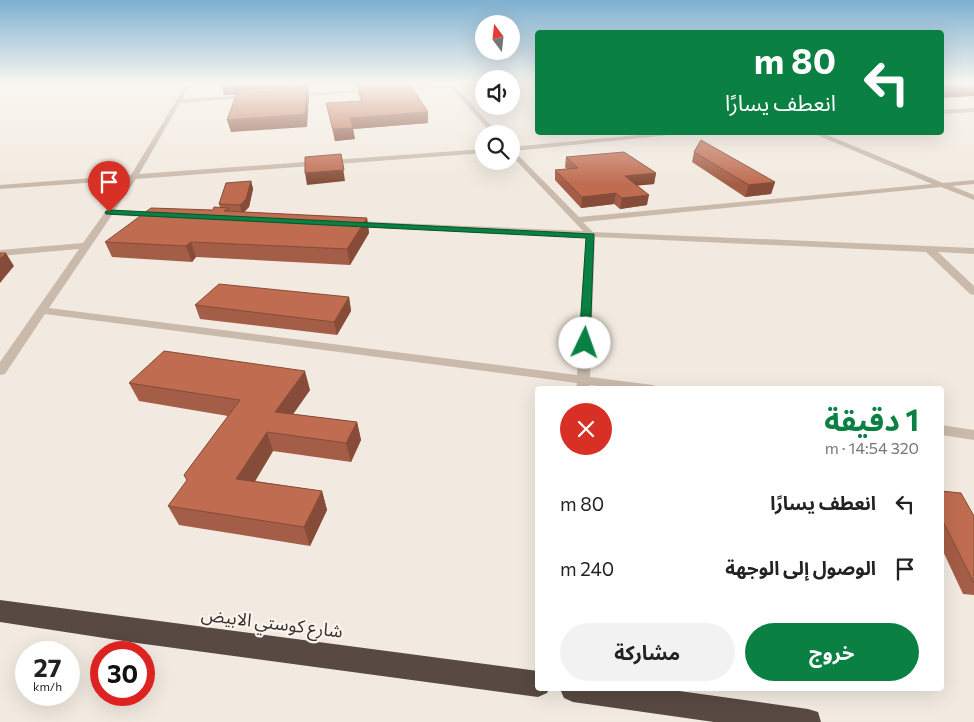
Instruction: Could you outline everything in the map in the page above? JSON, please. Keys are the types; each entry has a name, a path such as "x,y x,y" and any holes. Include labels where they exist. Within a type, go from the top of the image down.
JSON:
{"highway":[{"name":"شارع كوستي الابيض","path":"0,611 535,684"},
{"path":"586,691 808,722"}],"street":[{"path":"0,371 134,177 171,117"},
{"path":"520,149 665,135"},
{"path":"820,135 974,198"},
{"path":"0,187 475,152"},
{"path":"520,160 591,235 583,384"},
{"path":"577,220 974,182"},
{"path":"109,212 168,215"},
{"path":"345,224 974,251"},
{"path":"0,254 86,246"},
{"path":"929,249 974,292"},
{"path":"42,310 583,384 611,386"},
{"path":"944,430 974,435"}],"building":[{"path":"228,117 270,117 227,120"},
{"path":"330,117 367,117 350,118 353,128 333,129"},
{"path":"701,140 775,182 749,185 694,152"},
{"path":"624,152 656,173 625,176 649,195 622,198 616,193 582,197 555,170 578,168 566,157"},
{"path":"341,154 344,170 305,173 305,157"},
{"path":"251,181 246,199 240,205 219,204 226,183"},
{"path":"214,207 229,208 224,211 367,218 347,249 191,242 186,246 105,242 151,208 213,210"},
{"path":"0,253 6,253 0,259"},
{"path":"219,284 349,297 334,322 195,305"},
{"path":"164,351 305,371 275,412 357,422 346,443 267,432 236,479 322,491 304,527 168,506 187,480 184,475 240,400 129,383"},
{"path":"944,491 961,493 974,516 974,583 944,523"}],"route":[{"path":"109,212 591,235 585,343"}]}
